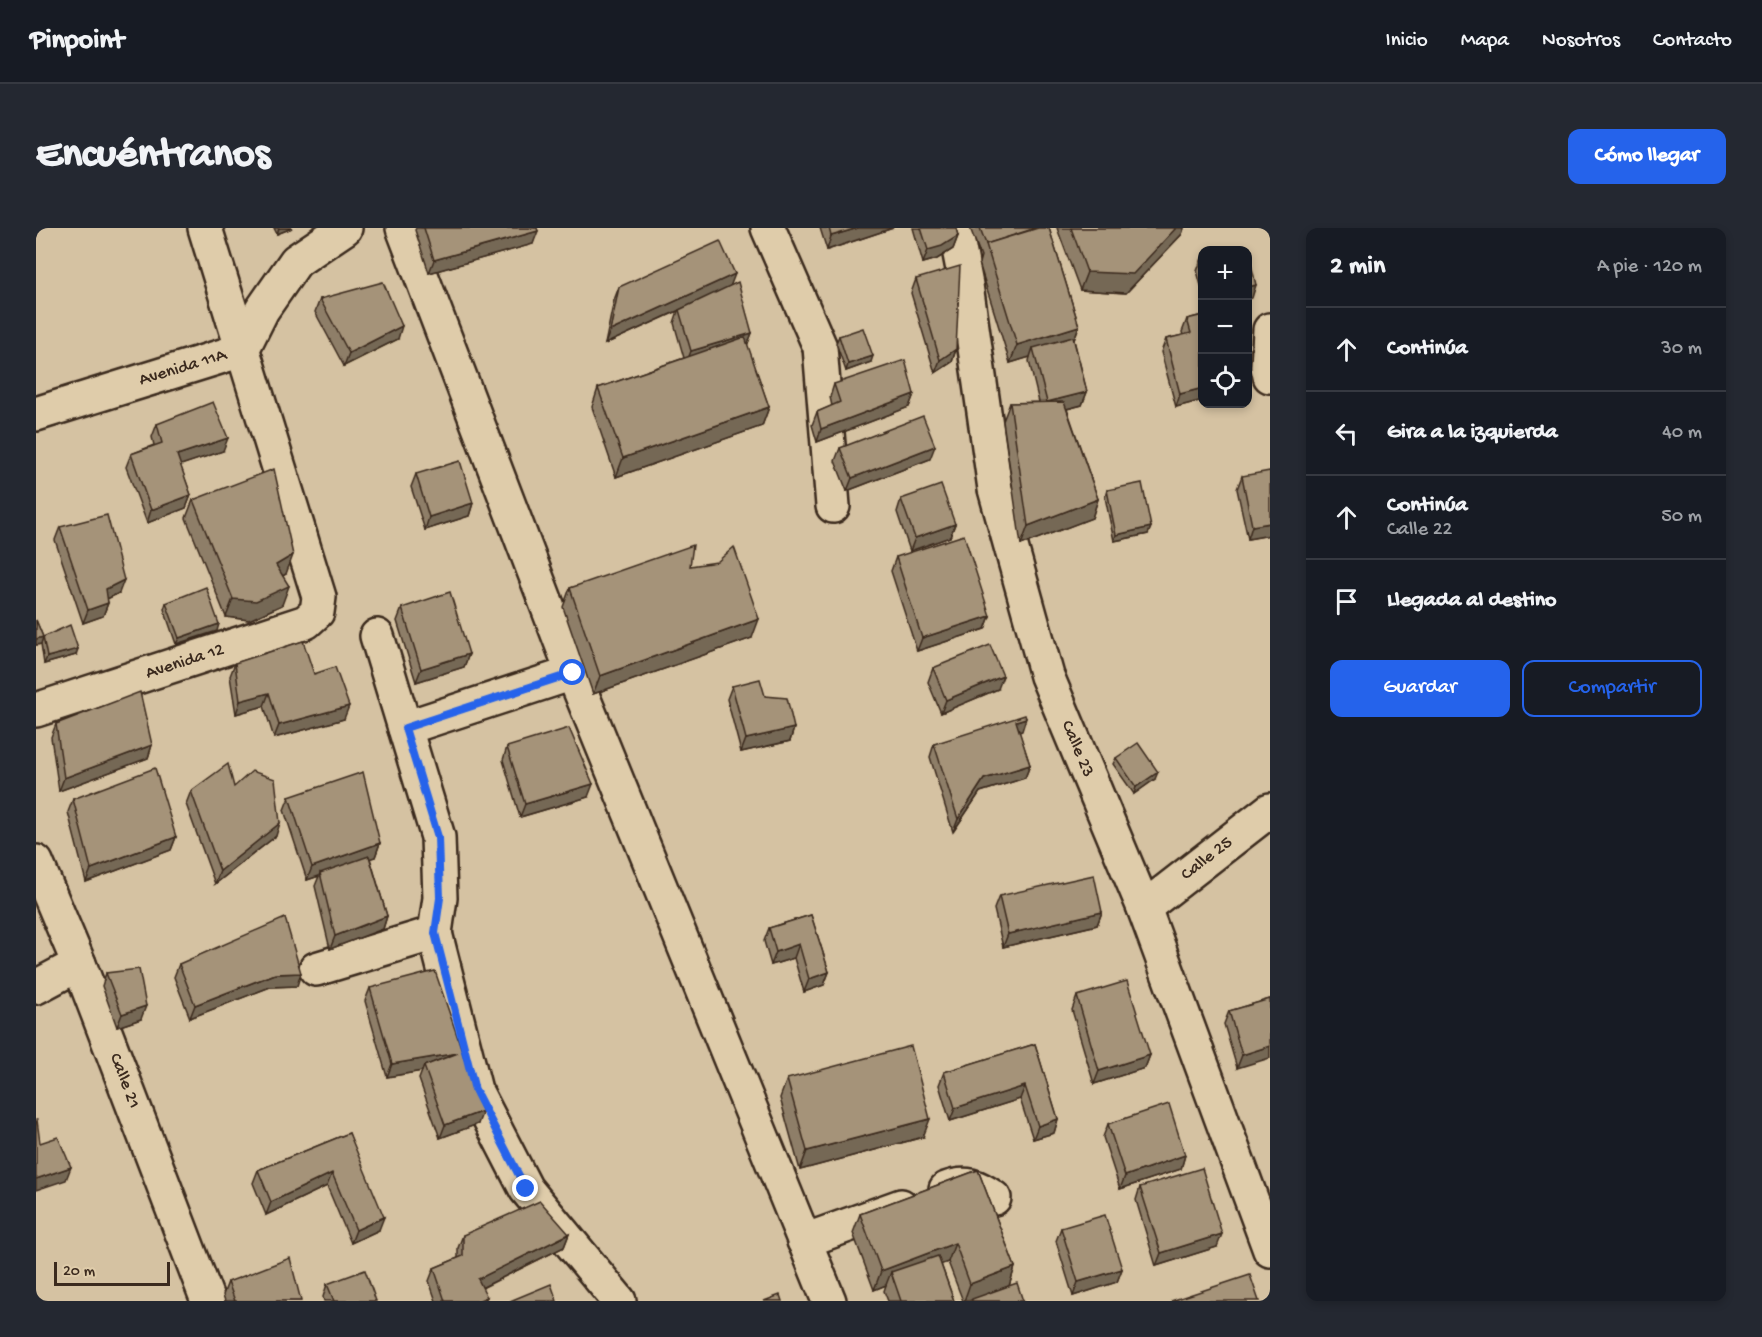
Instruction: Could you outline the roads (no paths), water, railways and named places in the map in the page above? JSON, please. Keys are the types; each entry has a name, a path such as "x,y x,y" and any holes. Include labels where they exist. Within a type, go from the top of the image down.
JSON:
{"street":[{"path":"205,228 242,350"},
{"name":"Avenida 11A","path":"36,414 242,350 262,310 296,261 345,228"},
{"path":"403,228 573,673 829,1301"},
{"path":"768,228 820,346 833,506"},
{"name":"Calle 23","path":"955,228 966,285 995,489 1047,676 1144,908 1270,1250"},
{"path":"1270,330 1268,367 1270,376"},
{"name":"Avenida 12","path":"36,710 306,622 317,612 319,597 242,350"},
{"path":"377,636 438,837 440,898 435,933 475,1090 526,1189 619,1301"},
{"path":"405,728 573,673"},
{"name":"Calle 25","path":"1144,908 1270,810"},
{"name":"Calle 21","path":"36,862 79,964 208,1301"},
{"path":"316,969 435,933"},
{"path":"36,987 79,964"},
{"path":"804,1241 959,1184 980,1188 994,1198"}]}
